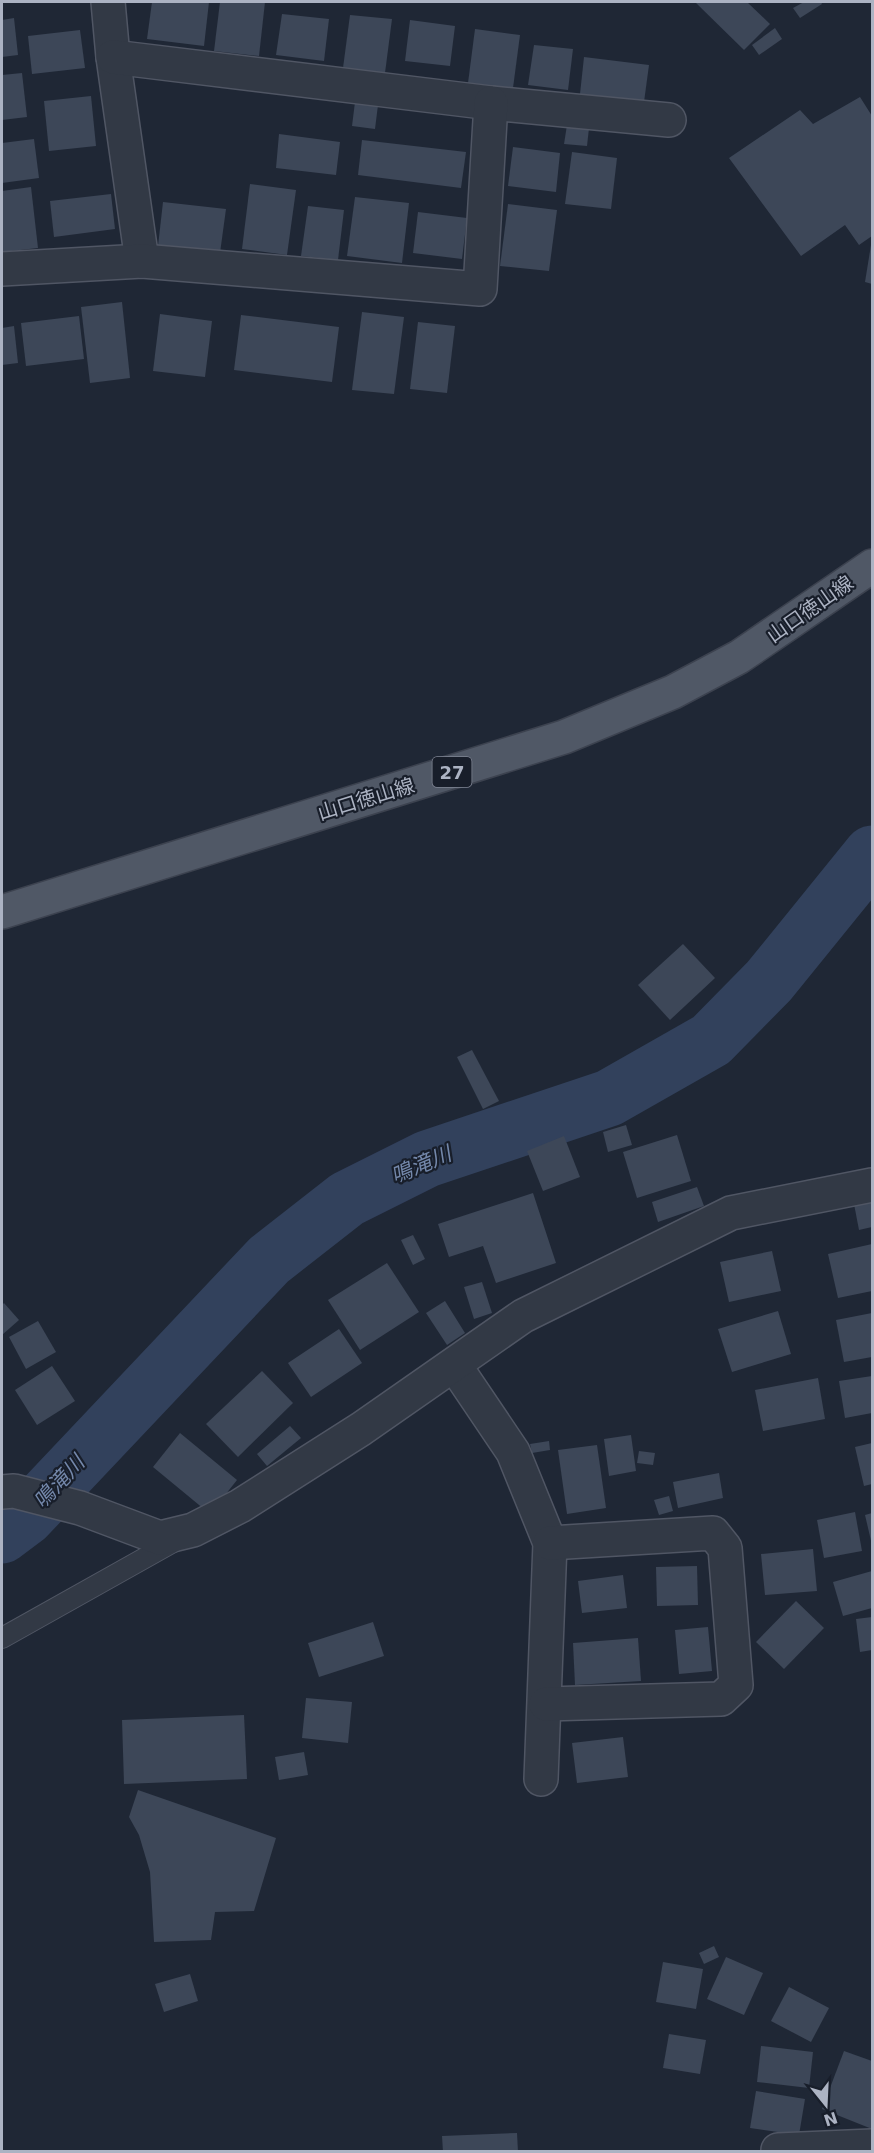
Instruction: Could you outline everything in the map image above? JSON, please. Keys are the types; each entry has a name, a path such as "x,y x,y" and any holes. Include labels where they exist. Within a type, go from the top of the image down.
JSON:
{"main road":[{"name":"山口徳山線","path":"2,912 564,737 673,692 739,657 873,566"}],"street":[{"path":"108,2 113,57 142,261"},
{"path":"113,57 491,103 669,120"},
{"path":"2,269 142,261 480,289 491,103"},
{"path":"8,1492 80,1509 160,1538 193,1530 240,1506 454,1366 523,1316 730,1213 873,1185"},
{"path":"454,1366 513,1452 549,1543 546,1704 541,1779"},
{"path":"546,1704 722,1699 736,1684 725,1548 713,1533 549,1543"},
{"path":"778,2150 873,2146"}],"lane":[{"path":"2,1638 193,1530"}],"building":[{"path":"152,2 209,2 204,46 147,39"},
{"path":"220,2 265,2 259,56 214,51"},
{"path":"695,2 747,2 770,24 744,50"},
{"path":"804,2 821,2 822,4 800,18 793,8"},
{"path":"282,14 329,19 324,61 276,55"},
{"path":"350,15 392,19 385,73 343,68"},
{"path":"14,18 18,55 2,57 2,20"},
{"path":"410,20 455,26 450,66 405,61"},
{"path":"775,28 782,39 759,55 752,45"},
{"path":"475,29 520,35 513,88 468,83"},
{"path":"80,30 85,68 32,74 28,36"},
{"path":"534,45 573,49 568,90 528,85"},
{"path":"584,57 649,65 644,102 580,94"},
{"path":"22,73 27,117 2,120 2,75"},
{"path":"91,96 96,146 49,151 44,101"},
{"path":"860,97 872,116 872,236 859,245 845,225 801,256 729,158 800,110 813,124"},
{"path":"355,102 378,105 375,129 352,126"},
{"path":"567,125 589,128 587,146 564,144"},
{"path":"279,134 340,142 336,175 276,168"},
{"path":"34,139 39,178 2,183 2,143"},
{"path":"362,140 466,152 461,188 358,175"},
{"path":"513,147 560,153 556,192 508,186"},
{"path":"572,152 617,158 611,209 565,204"},
{"path":"250,184 296,190 287,255 242,249"},
{"path":"31,187 38,248 2,252 2,191"},
{"path":"111,194 115,229 54,237 50,201"},
{"path":"355,197 409,203 402,263 347,256"},
{"path":"163,202 226,209 220,253 158,246"},
{"path":"508,204 557,210 549,271 500,266"},
{"path":"308,206 344,210 338,260 301,256"},
{"path":"418,212 467,218 462,259 413,253"},
{"path":"872,245 872,284 865,282"},
{"path":"122,302 130,378 90,383 81,307"},
{"path":"362,312 404,317 394,394 352,390"},
{"path":"160,314 212,321 205,377 153,371"},
{"path":"241,315 339,327 332,382 234,370"},
{"path":"79,316 84,359 26,366 21,323"},
{"path":"418,322 455,326 447,393 410,389"},
{"path":"14,326 18,363 2,365 2,328"},
{"path":"683,944 715,978 670,1020 638,985"},
{"path":"472,1050 499,1101 483,1109 457,1057"},
{"path":"626,1125 632,1145 608,1152 603,1132"},
{"path":"677,1135 691,1181 637,1198 623,1152"},
{"path":"564,1136 580,1177 543,1191 527,1151"},
{"path":"697,1187 704,1206 658,1222 652,1202"},
{"path":"533,1193 556,1263 496,1283 483,1246 449,1257 438,1224"},
{"path":"872,1200 872,1227 859,1230 854,1204"},
{"path":"413,1235 425,1259 413,1265 401,1240"},
{"path":"872,1244 872,1291 838,1298 828,1254"},
{"path":"772,1251 781,1291 729,1302 720,1262"},
{"path":"387,1263 419,1312 360,1350 328,1300"},
{"path":"482,1282 492,1313 474,1319 464,1287"},
{"path":"445,1301 465,1333 447,1345 426,1313"},
{"path":"4,1303 19,1320 2,1335 2,1305"},
{"path":"778,1311 791,1354 732,1372 718,1329"},
{"path":"872,1313 872,1357 844,1362 836,1320"},
{"path":"38,1321 56,1352 26,1369 9,1337"},
{"path":"339,1329 362,1363 311,1397 288,1363"},
{"path":"52,1366 75,1401 37,1425 15,1390"},
{"path":"262,1371 293,1403 238,1457 206,1424"},
{"path":"872,1376 872,1413 845,1418 839,1381"},
{"path":"818,1378 825,1419 763,1431 755,1390"},
{"path":"290,1426 301,1438 267,1466 257,1454"},
{"path":"180,1433 237,1480 210,1514 153,1467"},
{"path":"631,1435 636,1471 609,1476 604,1439"},
{"path":"549,1441 550,1450 532,1453 530,1444"},
{"path":"872,1443 872,1484 864,1486 855,1447"},
{"path":"597,1445 606,1508 567,1514 558,1450"},
{"path":"639,1451 655,1453 653,1465 637,1463"},
{"path":"719,1473 723,1498 678,1508 673,1482"},
{"path":"669,1496 673,1511 659,1515 654,1500"},
{"path":"855,1512 862,1551 824,1558 817,1520"},
{"path":"872,1513 872,1545 865,1515"},
{"path":"813,1549 817,1591 765,1595 761,1554"},
{"path":"697,1566 698,1605 657,1606 656,1567"},
{"path":"872,1571 872,1608 843,1616 833,1582"},
{"path":"623,1575 627,1608 582,1613 578,1581"},
{"path":"796,1601 824,1628 784,1669 756,1642"},
{"path":"872,1617 872,1650 860,1652 856,1619"},
{"path":"373,1622 384,1656 319,1677 308,1643"},
{"path":"708,1627 712,1671 679,1674 675,1630"},
{"path":"638,1638 641,1681 575,1685 573,1643"},
{"path":"306,1698 352,1702 348,1743 302,1738"},
{"path":"244,1715 247,1779 124,1784 122,1720"},
{"path":"623,1737 628,1777 577,1783 572,1743"},
{"path":"304,1752 308,1775 279,1780 275,1757"},
{"path":"138,1790 276,1838 254,1911 215,1912 211,1940 154,1942 150,1872 139,1835 129,1817"},
{"path":"714,1946 719,1957 704,1964 699,1953"},
{"path":"726,1957 763,1973 744,2015 707,1999"},
{"path":"663,1962 703,1969 696,2009 656,2002"},
{"path":"190,1974 198,2001 164,2012 155,1984"},
{"path":"789,1987 829,2008 811,2042 771,2021"},
{"path":"669,2034 706,2040 700,2074 663,2068"},
{"path":"761,2046 813,2052 809,2088 757,2082"},
{"path":"844,2051 872,2061 872,2129 822,2109"},
{"path":"756,2091 805,2099 799,2135 750,2128"},
{"path":"517,2133 518,2152 443,2152 442,2136"}],"waterway":[{"name":"鳴滝川","path":"2,1535 26,1517 269,1260 347,1199 427,1159 609,1098 711,1040 769,981 872,854"}]}
